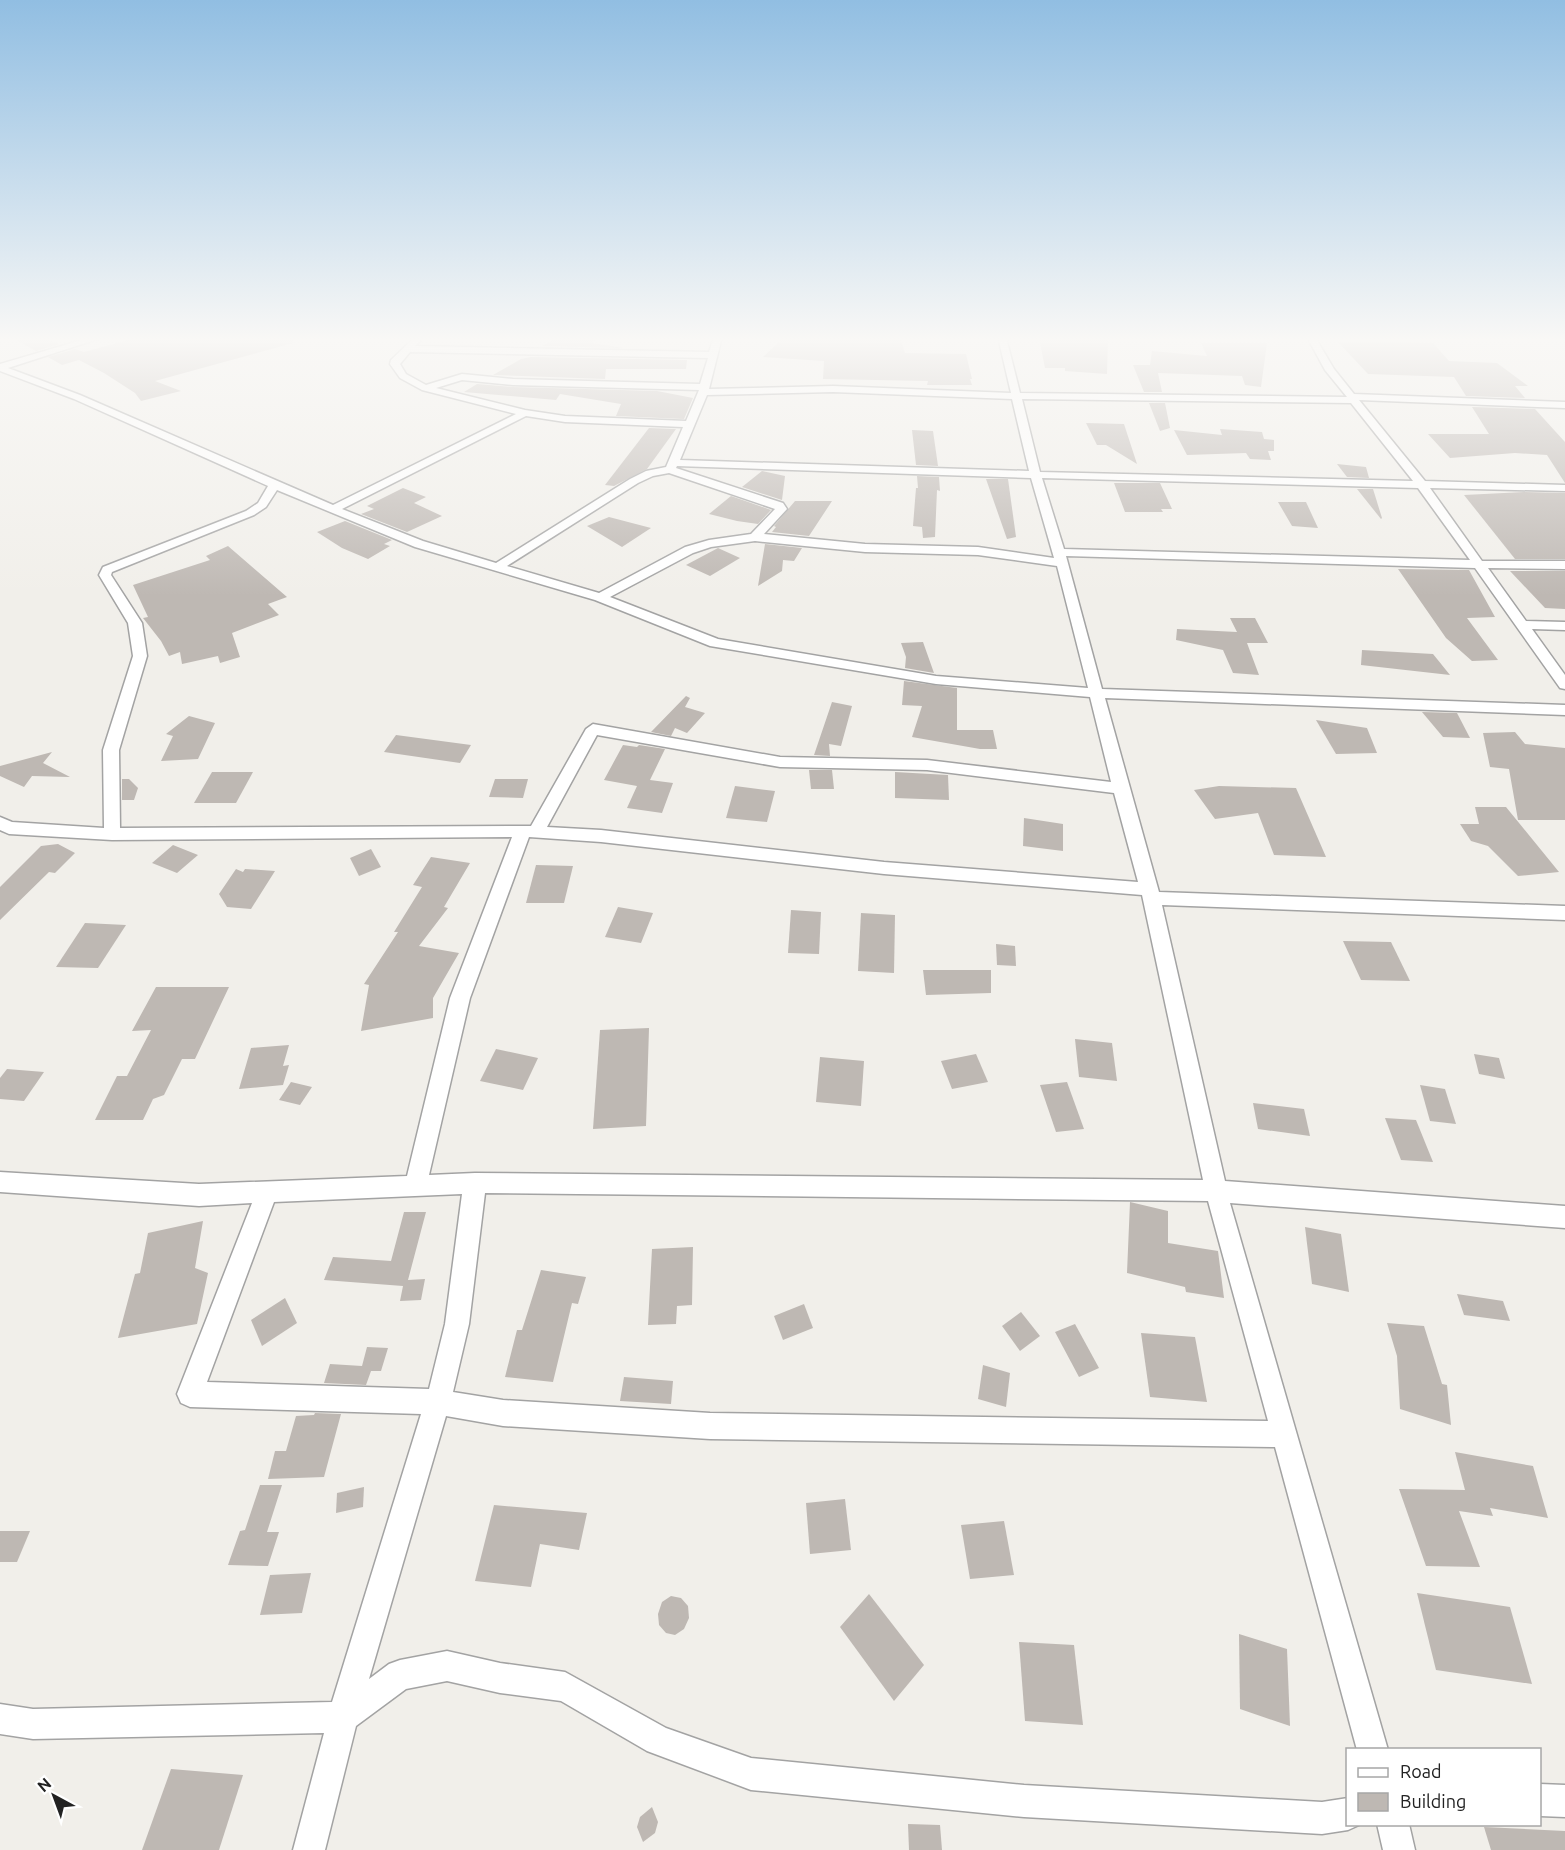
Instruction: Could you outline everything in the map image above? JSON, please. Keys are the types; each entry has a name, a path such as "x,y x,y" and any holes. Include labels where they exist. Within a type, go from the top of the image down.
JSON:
{"street":[{"path":"138,423 274,485 419,543 600,597 715,643 936,680 1098,693 1565,710"},
{"path":"333,509 504,423"},
{"path":"672,467 690,424 673,423"},
{"path":"1022,423 1061,558 1098,693 1121,789 1151,893 1216,1191 1372,1748"},
{"path":"1373,423 1422,485 1565,685"},
{"path":"672,467 779,505 781,509 755,537"},
{"path":"497,567 634,481 650,473 672,467 1565,488"},
{"path":"111,834 111,750 140,656 140,648 135,623 105,575 107,570 168,548 250,513 262,505 274,485"},
{"path":"600,597 689,550 709,544 755,537 865,548 968,550 1061,558 1565,565"},
{"path":"1520,625 1565,626"},
{"path":"415,1186 460,998 530,831 593,729 780,762 927,765 1121,789"},
{"path":"3,830 111,834 530,831 601,836 884,868 1151,893 1565,913"},
{"path":"0,1182 199,1195 475,1183 1216,1191 1565,1216"},
{"path":"309,1850 344,1717 438,1402 457,1324 475,1183"},
{"path":"267,1192 190,1394 438,1402 503,1413 710,1426 1284,1434"},
{"path":"0,1719 33,1724 344,1717 400,1675 447,1666 500,1678 565,1687 658,1740 751,1774 1024,1801 1322,1818 1346,1814"},
{"path":"1541,1800 1565,1801"},
{"path":"1393,1826 1399,1850"}],"building":[{"path":"1086,423 1124,424 1137,464 1106,445 1097,445"},
{"path":"1157,423 1169,423 1170,428 1160,431"},
{"path":"1482,423 1548,423 1565,442 1565,483 1547,455 1515,453 1450,458 1428,434 1489,434"},
{"path":"649,428 676,429 647,469 614,486 605,485"},
{"path":"1220,429 1262,432 1264,439 1274,440 1274,451 1268,451 1271,460 1250,459 1246,453 1187,455 1174,430 1222,435"},
{"path":"912,430 933,431 938,466 916,465"},
{"path":"1337,464 1366,467 1369,478 1347,477"},
{"path":"762,471 785,476 782,500 742,487"},
{"path":"917,476 939,477 940,491 937,490 935,537 923,538 922,527 913,526 916,488 918,488"},
{"path":"986,479 1008,479 1016,537 1007,539"},
{"path":"1114,483 1160,483 1172,509 1161,509 1163,512 1125,512"},
{"path":"403,488 426,497 414,503 442,516 407,532 361,514 374,509 367,506"},
{"path":"1357,489 1373,489 1381,519"},
{"path":"1524,492 1565,493 1565,559 1515,559 1464,495"},
{"path":"731,496 771,510 758,524 709,514"},
{"path":"795,501 832,501 809,536 772,532 776,527 774,526"},
{"path":"1278,502 1306,502 1318,528 1292,526"},
{"path":"609,517 651,528 622,547 587,526"},
{"path":"345,521 392,540 384,544 390,546 368,559 342,548 317,532"},
{"path":"765,544 802,548 794,561 783,560 782,571 758,586"},
{"path":"228,546 287,597 268,604 279,615 232,633 240,657 220,663 218,656 182,664 180,652 169,656 161,641 143,618 148,617 133,585 210,560 206,556"},
{"path":"718,548 740,558 710,576 686,565"},
{"path":"1398,569 1469,570 1495,617 1467,618 1498,660 1472,661 1446,638"},
{"path":"1510,571 1565,571 1565,609 1545,608"},
{"path":"1230,618 1255,618 1268,643 1247,643 1259,675 1233,673 1223,650 1176,640 1177,629 1237,632"},
{"path":"923,642 934,673 905,668 906,657 901,643"},
{"path":"1362,650 1433,654 1450,675 1361,665"},
{"path":"904,681 957,688 957,730 993,730 997,749 980,749 912,737 922,706 902,705"},
{"path":"686,696 690,698 685,707 705,713 687,733 675,728 671,736 651,732"},
{"path":"832,702 852,706 841,746 829,744 830,756 814,755"},
{"path":"1422,712 1457,713 1470,738 1443,737"},
{"path":"189,716 215,723 198,759 161,761 173,736 166,734"},
{"path":"1316,720 1367,728 1377,753 1336,754"},
{"path":"1515,732 1525,744 1565,748 1565,820 1518,820 1509,769 1490,767 1483,733"},
{"path":"396,735 471,745 460,763 384,752"},
{"path":"623,745 665,749 650,780 673,783 662,813 627,808 637,786 604,780"},
{"path":"52,752 43,763 70,777 32,776 24,787 0,776 0,766"},
{"path":"809,770 832,770 834,789 811,789"},
{"path":"212,772 253,772 236,803 194,803"},
{"path":"895,772 948,775 949,800 895,798"},
{"path":"122,779 129,779 138,788 134,800 122,800"},
{"path":"495,779 528,779 523,798 489,797"},
{"path":"735,786 775,791 767,822 726,818"},
{"path":"1219,786 1296,788 1326,857 1274,855 1258,813 1215,819 1194,790"},
{"path":"1475,807 1506,807 1559,872 1518,876 1488,846 1471,841 1460,824 1479,824"},
{"path":"1024,818 1063,824 1063,851 1023,846"},
{"path":"58,844 75,853 55,873 49,872 0,920 0,887 41,846"},
{"path":"173,845 198,855 177,873 152,863"},
{"path":"371,849 381,867 359,876 350,858"},
{"path":"431,857 470,863 444,907 448,908 419,946 459,953 433,998 433,1018 361,1031 369,985 364,984 398,932 394,932 422,887 413,885"},
{"path":"536,865 573,866 564,903 526,903"},
{"path":"236,869 243,872 245,869 275,871 251,909 227,907 219,894"},
{"path":"618,907 653,913 641,943 605,937"},
{"path":"791,910 821,912 819,954 788,953"},
{"path":"861,913 895,915 894,973 858,971"},
{"path":"85,923 126,925 98,968 56,967"},
{"path":"1343,941 1391,942 1410,981 1361,980"},
{"path":"996,944 1015,946 1016,966 997,965"},
{"path":"923,970 991,970 991,993 926,995"},
{"path":"156,987 229,987 195,1059 182,1059 164,1095 153,1099 143,1120 95,1120 117,1076 127,1076 151,1030 132,1031"},
{"path":"649,1028 646,1126 593,1129 600,1030"},
{"path":"1075,1039 1112,1043 1117,1081 1079,1077"},
{"path":"289,1045 283,1066 289,1065 283,1085 239,1089 251,1048"},
{"path":"496,1049 538,1058 523,1090 480,1081"},
{"path":"976,1054 988,1082 952,1089 941,1061"},
{"path":"1474,1054 1499,1058 1505,1079 1479,1074"},
{"path":"820,1057 864,1061 861,1106 816,1102"},
{"path":"7,1069 44,1072 24,1101 0,1099 0,1078"},
{"path":"291,1082 312,1087 300,1105 279,1100"},
{"path":"1067,1082 1084,1129 1056,1132 1040,1085"},
{"path":"1420,1085 1445,1089 1456,1124 1430,1121"},
{"path":"1253,1103 1304,1109 1310,1136 1258,1129"},
{"path":"1385,1118 1416,1120 1433,1162 1401,1160"},
{"path":"1130,1202 1168,1211 1168,1243 1218,1251 1224,1298 1186,1292 1185,1287 1127,1273"},
{"path":"404,1212 426,1212 408,1280 425,1279 421,1300 400,1301 403,1286 324,1280 333,1257 391,1261"},
{"path":"203,1221 195,1268 208,1273 197,1324 118,1338 135,1274 140,1273 148,1233"},
{"path":"1305,1227 1341,1234 1349,1292 1312,1284"},
{"path":"693,1247 692,1305 677,1306 676,1324 648,1325 652,1249"},
{"path":"541,1270 586,1277 578,1304 572,1303 553,1382 505,1377 517,1330 522,1330"},
{"path":"1457,1294 1503,1301 1510,1321 1464,1315"},
{"path":"285,1298 297,1323 262,1346 251,1320"},
{"path":"804,1304 813,1328 783,1340 774,1316"},
{"path":"1021,1312 1040,1336 1020,1351 1002,1326"},
{"path":"1387,1323 1424,1326 1442,1384 1447,1385 1451,1425 1400,1409 1397,1356"},
{"path":"1075,1324 1099,1368 1079,1377 1055,1332"},
{"path":"1141,1333 1195,1337 1207,1402 1150,1397"},
{"path":"367,1347 388,1348 381,1371 371,1371 366,1385 324,1383 330,1364 362,1366"},
{"path":"983,1365 1010,1373 1006,1407 978,1399"},
{"path":"624,1377 673,1381 671,1404 620,1401"},
{"path":"315,1413 341,1414 324,1477 268,1479 275,1451 286,1451 296,1416 314,1415"},
{"path":"1455,1452 1533,1466 1548,1518 1490,1508 1493,1516 1459,1511 1480,1567 1426,1566 1399,1489 1465,1490"},
{"path":"260,1485 282,1485 267,1532 279,1532 268,1566 228,1565 240,1531 245,1530"},
{"path":"364,1487 363,1507 336,1513 337,1493"},
{"path":"845,1499 851,1550 810,1554 806,1503"},
{"path":"494,1505 587,1513 579,1550 540,1544 531,1587 475,1581"},
{"path":"1004,1521 1014,1575 970,1579 961,1525"},
{"path":"0,1531 30,1531 17,1562 0,1562"},
{"path":"311,1573 302,1613 260,1615 270,1575"},
{"path":"1417,1593 1510,1607 1532,1684 1436,1670"},
{"path":"869,1594 924,1665 894,1701 840,1627"},
{"path":"671,1596 681,1598 688,1606 689,1618 684,1629 675,1635 666,1633 659,1625 658,1614 662,1602"},
{"path":"1239,1634 1287,1649 1290,1726 1240,1709"},
{"path":"1019,1642 1074,1645 1083,1725 1025,1721"},
{"path":"171,1769 243,1775 219,1850 142,1850"},
{"path":"652,1807 658,1822 655,1833 643,1842 637,1827 640,1817"},
{"path":"908,1824 940,1825 942,1850 909,1850"},
{"path":"1484,1827 1565,1831 1565,1850 1491,1850"}]}
